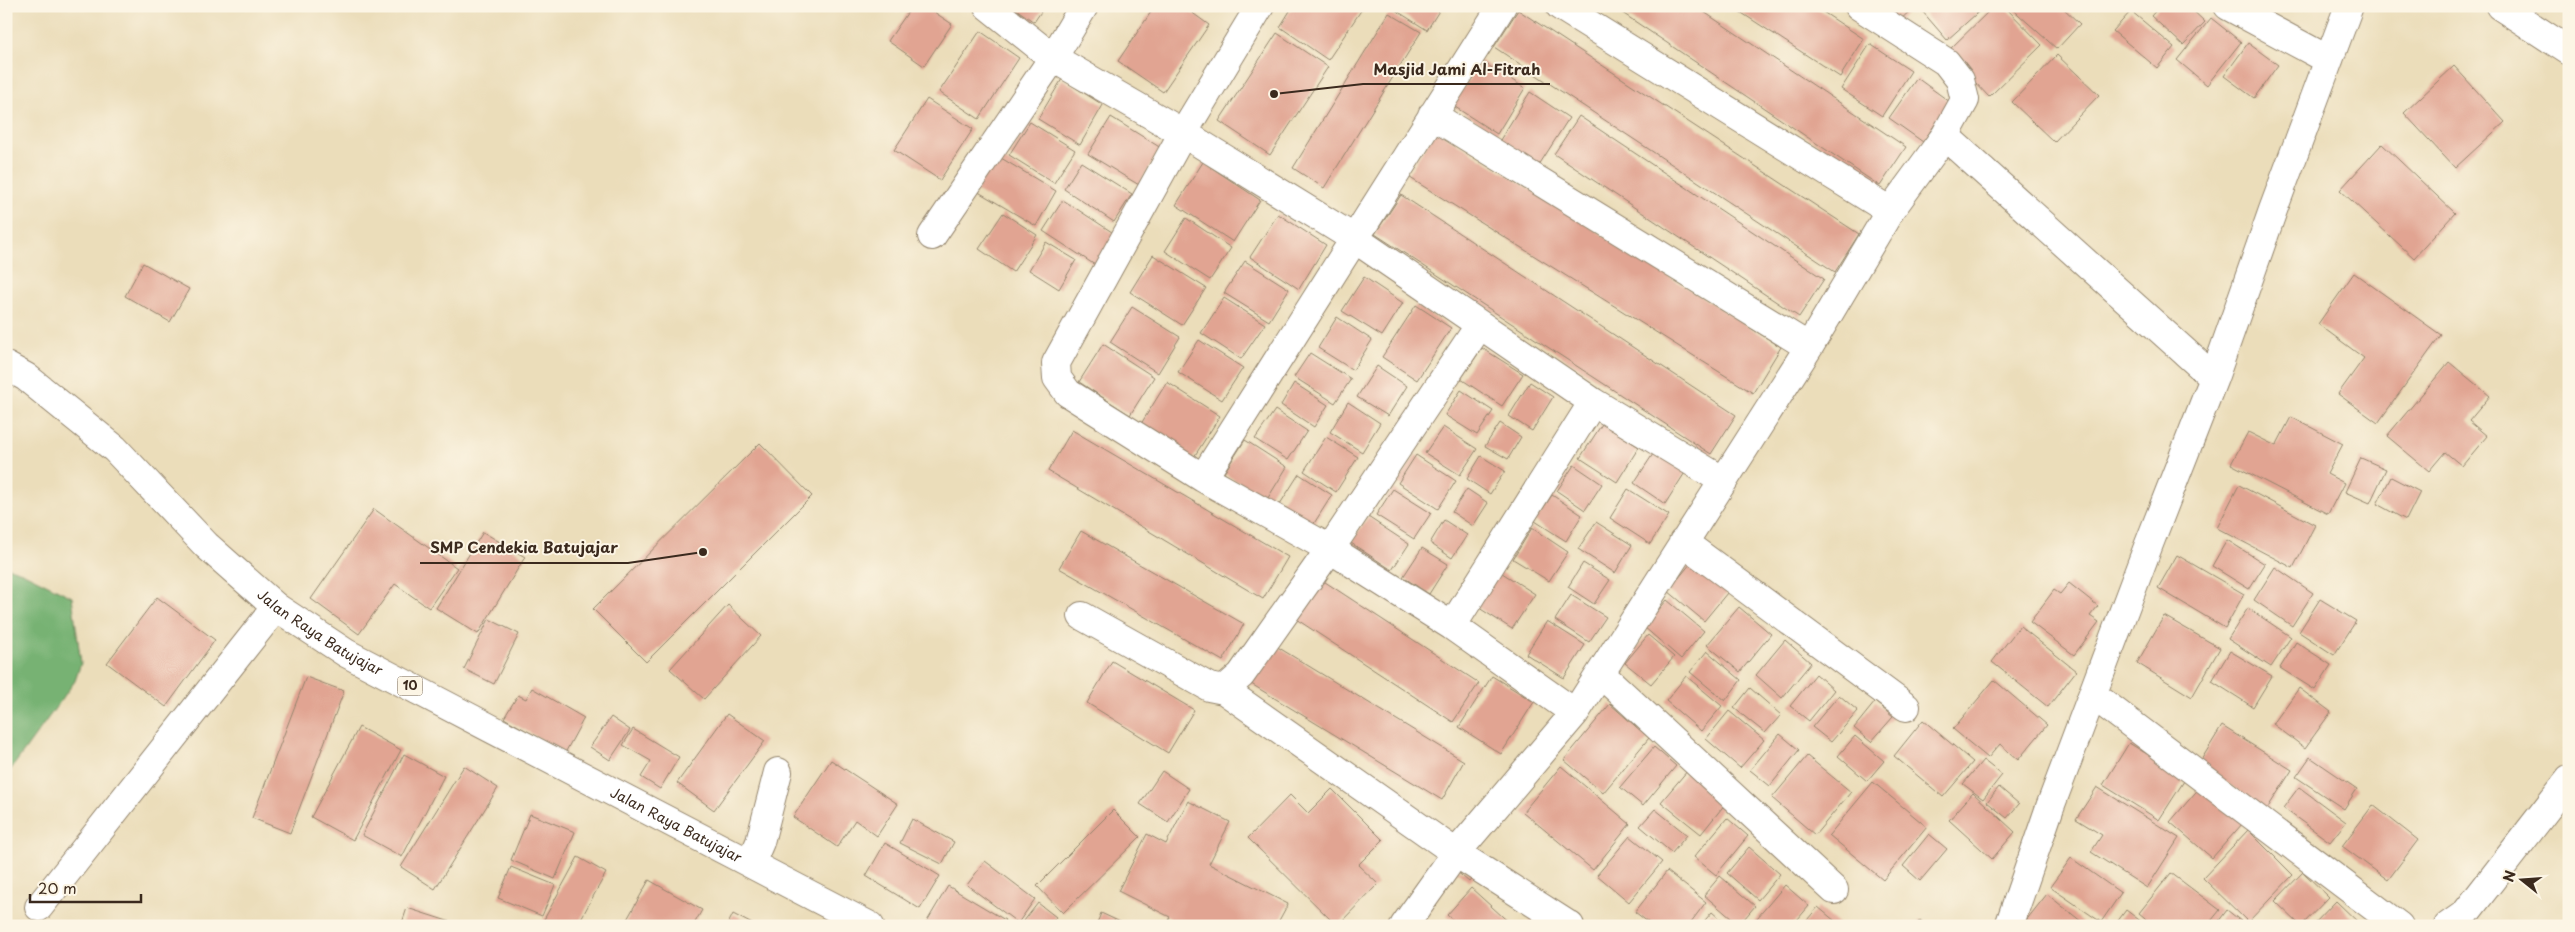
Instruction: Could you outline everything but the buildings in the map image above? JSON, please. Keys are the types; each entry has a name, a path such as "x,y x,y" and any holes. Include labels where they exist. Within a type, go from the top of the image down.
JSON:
{"main road":[{"path":"988,6 1053,58 1183,133 1354,239 1478,326 1593,402 1722,480"},
{"path":"932,236 1053,58 1084,6"},
{"path":"1260,6 1183,133 1056,363 1057,378 1068,393 1203,478 1330,549 1452,626 1576,713"},
{"path":"1203,478 1502,6"},
{"path":"1560,6 1890,211"},
{"path":"1404,926 1456,853 1576,713 1722,480 1809,347 1890,211 1945,136 1965,100 1960,80 1946,62 1859,6"},
{"path":"2228,6 2330,60"},
{"path":"2008,926 2148,544 2214,378 2273,210 2349,6"},
{"path":"2500,6 2569,51"},
{"path":"1432,116 1809,347"},
{"path":"1945,136 2214,378"},
{"path":"1224,690 1241,674 1330,549 1478,326"},
{"name":"Jalan Raya Batujajar","path":"6,366 26,377 115,449 206,545 276,607 346,653 870,926"},
{"path":"1452,626 1593,402"},
{"path":"1683,542 1906,707"},
{"path":"39,907 276,607"},
{"path":"1082,616 1209,687 1224,690 1456,853 1570,926"},
{"path":"1602,674 1834,890"},
{"path":"2093,695 2398,926"},
{"path":"751,863 760,842 778,772"},
{"path":"2448,926 2465,914 2559,812 2569,780"}],"green space":[{"path":"6,567 22,572 72,597 81,663 75,681 6,776"}],"place":[{"name":"Masjid Jami Al-Fitrah","path":"1274,94"},
{"name":"SMP Cendekia Batujajar","path":"703,552"}]}
